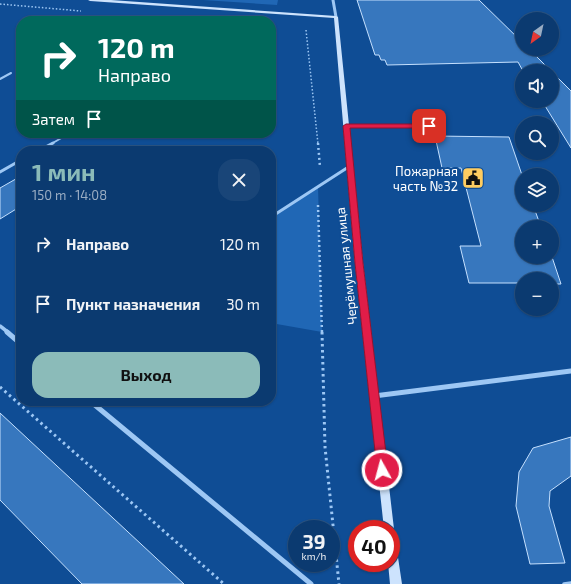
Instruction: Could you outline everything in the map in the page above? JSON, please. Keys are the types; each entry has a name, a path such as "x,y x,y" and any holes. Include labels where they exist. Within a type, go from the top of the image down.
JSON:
{"street":[{"path":"90,0 336,17"},
{"name":"Черёмушная улица","path":"333,0 388,520"},
{"path":"0,326 16,340"},
{"path":"374,396 571,371"},
{"path":"96,406 311,584"},
{"path":"394,572 396,584"}],"lane":[{"path":"0,79 11,73"},
{"path":"346,126 429,126"},
{"path":"47,146 61,138"},
{"path":"0,172 16,163"},
{"path":"276,214 350,166"},
{"path":"564,584 571,583"}],"path":[{"path":"299,30 306,30 320,168 318,186 325,447 339,584"},
{"path":"0,387 16,401"},
{"path":"22,406 224,584"}],"shaded area":[{"path":"203,0 278,0 277,5"},
{"path":"318,186 322,332 276,324 276,213"}],"building":[{"path":"357,0 479,0 515,35 515,56 536,56 544,64 519,64 518,62 387,65 385,60 381,60 379,55 375,55"},
{"path":"559,79 571,91 571,148 559,129 559,116 551,116 546,108 559,108"},
{"path":"435,136 509,137 515,155 515,160 517,160 520,168 515,168 515,212 536,212 538,220 515,220 515,264 554,264 557,272 515,272 515,283 469,283 460,246 481,246 461,168 442,168"},
{"path":"16,179 16,209 0,219 0,188"},
{"path":"0,413 184,584 82,584 0,500"},
{"path":"571,437 571,476 550,491 549,506 565,563 530,564 516,506 519,472 533,448"}],"place":[{"name":"Пожарная часть №32","path":"473,178"}],"route":[{"path":"382,470 359,263 346,126 429,126"}]}
